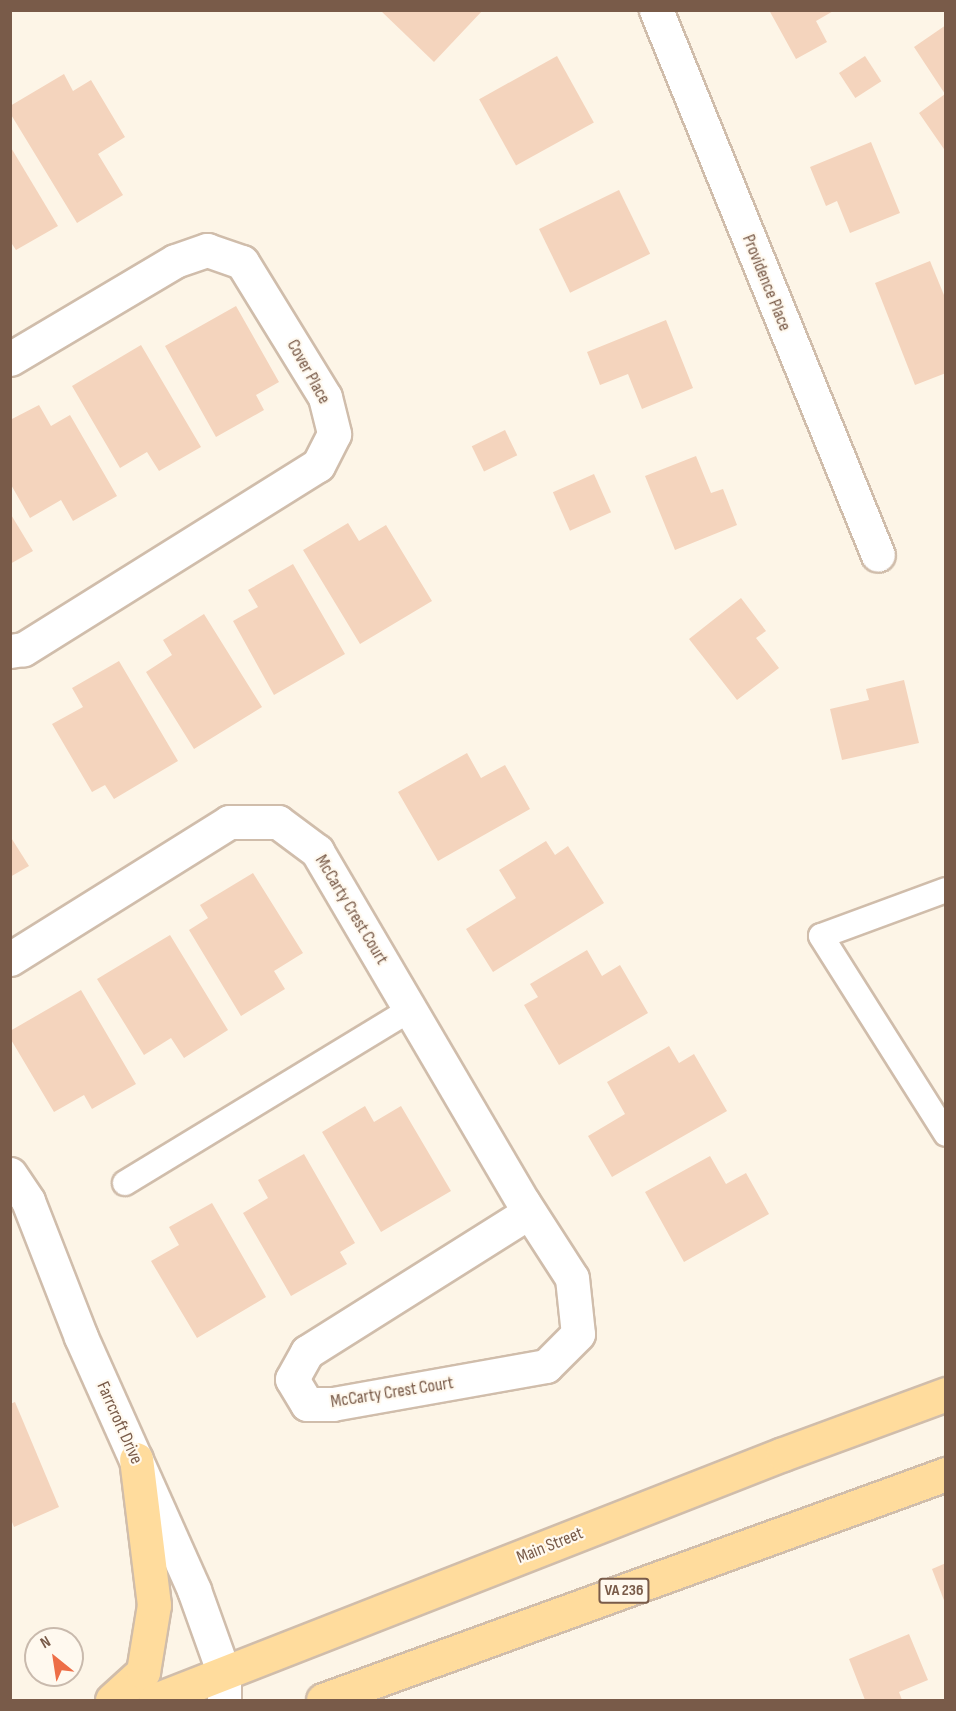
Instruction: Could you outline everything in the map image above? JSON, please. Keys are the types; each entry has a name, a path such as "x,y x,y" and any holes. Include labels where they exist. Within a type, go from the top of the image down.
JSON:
{"main road":[{"name":"Main Street","path":"155,1701 224,1687 783,1454 945,1394"},
{"path":"112,1701 143,1672 154,1605 136,1459"},
{"name":"VA 236","path":"323,1701 945,1474"}],"street":[{"name":"Providence Place","path":"656,10 878,555"},
{"name":"Cover Place","path":"10,359 175,261 207,250 242,262 325,397 334,434 318,465 23,650 10,651"},
{"name":"McCarty Crest Court","path":"10,959 230,822 278,822 316,851 529,1212 572,1278 578,1334 546,1366 333,1404 307,1404 292,1378 307,1352 529,1212"},
{"name":"Farrcroft Drive","path":"10,1174 28,1201 81,1337 194,1590 224,1687"}],"lane":[{"path":"945,890 821,936 945,1134"},
{"path":"125,1183 410,1010"}],"building":[{"path":"380,10 483,10 434,62"},
{"path":"769,10 835,10 816,21 827,42 796,59"},
{"path":"946,25 946,152 919,113 945,94 914,47"},
{"path":"557,56 594,122 516,166 479,99"},
{"path":"865,56 881,81 855,98 839,73"},
{"path":"64,74 73,91 91,80 125,137 98,154 123,195 77,223 10,113 10,106"},
{"path":"871,142 900,213 850,233 837,201 826,206 810,167"},
{"path":"10,146 58,226 16,250 10,241"},
{"path":"619,190 650,254 570,293 539,229"},
{"path":"930,261 946,300 946,373 915,385 875,283"},
{"path":"236,306 279,382 256,395 264,410 216,437 165,346"},
{"path":"666,320 693,388 642,409 628,374 600,385 587,352"},
{"path":"141,345 201,447 159,471 147,452 120,468 72,386"},
{"path":"39,405 51,426 70,415 117,496 73,521 61,500 30,518 10,483 10,420"},
{"path":"505,430 517,455 484,471 472,446"},
{"path":"696,456 711,493 723,489 737,525 675,550 645,476"},
{"path":"594,474 611,512 570,531 553,492"},
{"path":"10,513 33,551 10,564"},
{"path":"348,523 359,541 386,525 432,601 360,644 303,550"},
{"path":"293,564 345,654 274,695 233,621 258,607 248,590"},
{"path":"741,598 766,631 756,638 779,668 737,700 689,639"},
{"path":"204,614 262,707 194,749 146,672 172,655 163,640"},
{"path":"119,661 178,761 114,799 105,785 92,792 52,724 83,707 72,688"},
{"path":"904,680 919,743 842,760 830,709 869,700 866,689"},
{"path":"467,753 481,778 505,765 530,809 438,861 398,792"},
{"path":"10,836 29,866 10,877"},
{"path":"546,841 555,855 568,846 604,903 493,972 466,929 516,898 499,870"},
{"path":"253,873 303,953 274,971 285,989 241,1016 189,930 208,918 200,905"},
{"path":"170,935 228,1030 184,1058 171,1038 144,1055 97,979"},
{"path":"587,950 602,976 620,965 648,1013 559,1065 524,1005 538,997 530,984"},
{"path":"81,990 136,1084 92,1109 84,1095 54,1112 10,1038 10,1031"},
{"path":"669,1046 679,1063 694,1054 727,1111 612,1177 588,1136 625,1114 607,1082"},
{"path":"365,1106 374,1122 401,1106 451,1191 381,1232 322,1132"},
{"path":"304,1154 355,1243 340,1252 347,1264 291,1296 243,1213 268,1198 258,1180"},
{"path":"710,1156 726,1184 746,1173 769,1214 684,1262 645,1192"},
{"path":"212,1203 266,1297 197,1338 151,1261 179,1245 169,1227"},
{"path":"15,1402 59,1507 14,1527 10,1517 10,1404"},
{"path":"946,1563 946,1603 945,1603 932,1569"},
{"path":"909,1634 928,1680 899,1692 902,1700 865,1700 849,1659"}]}
